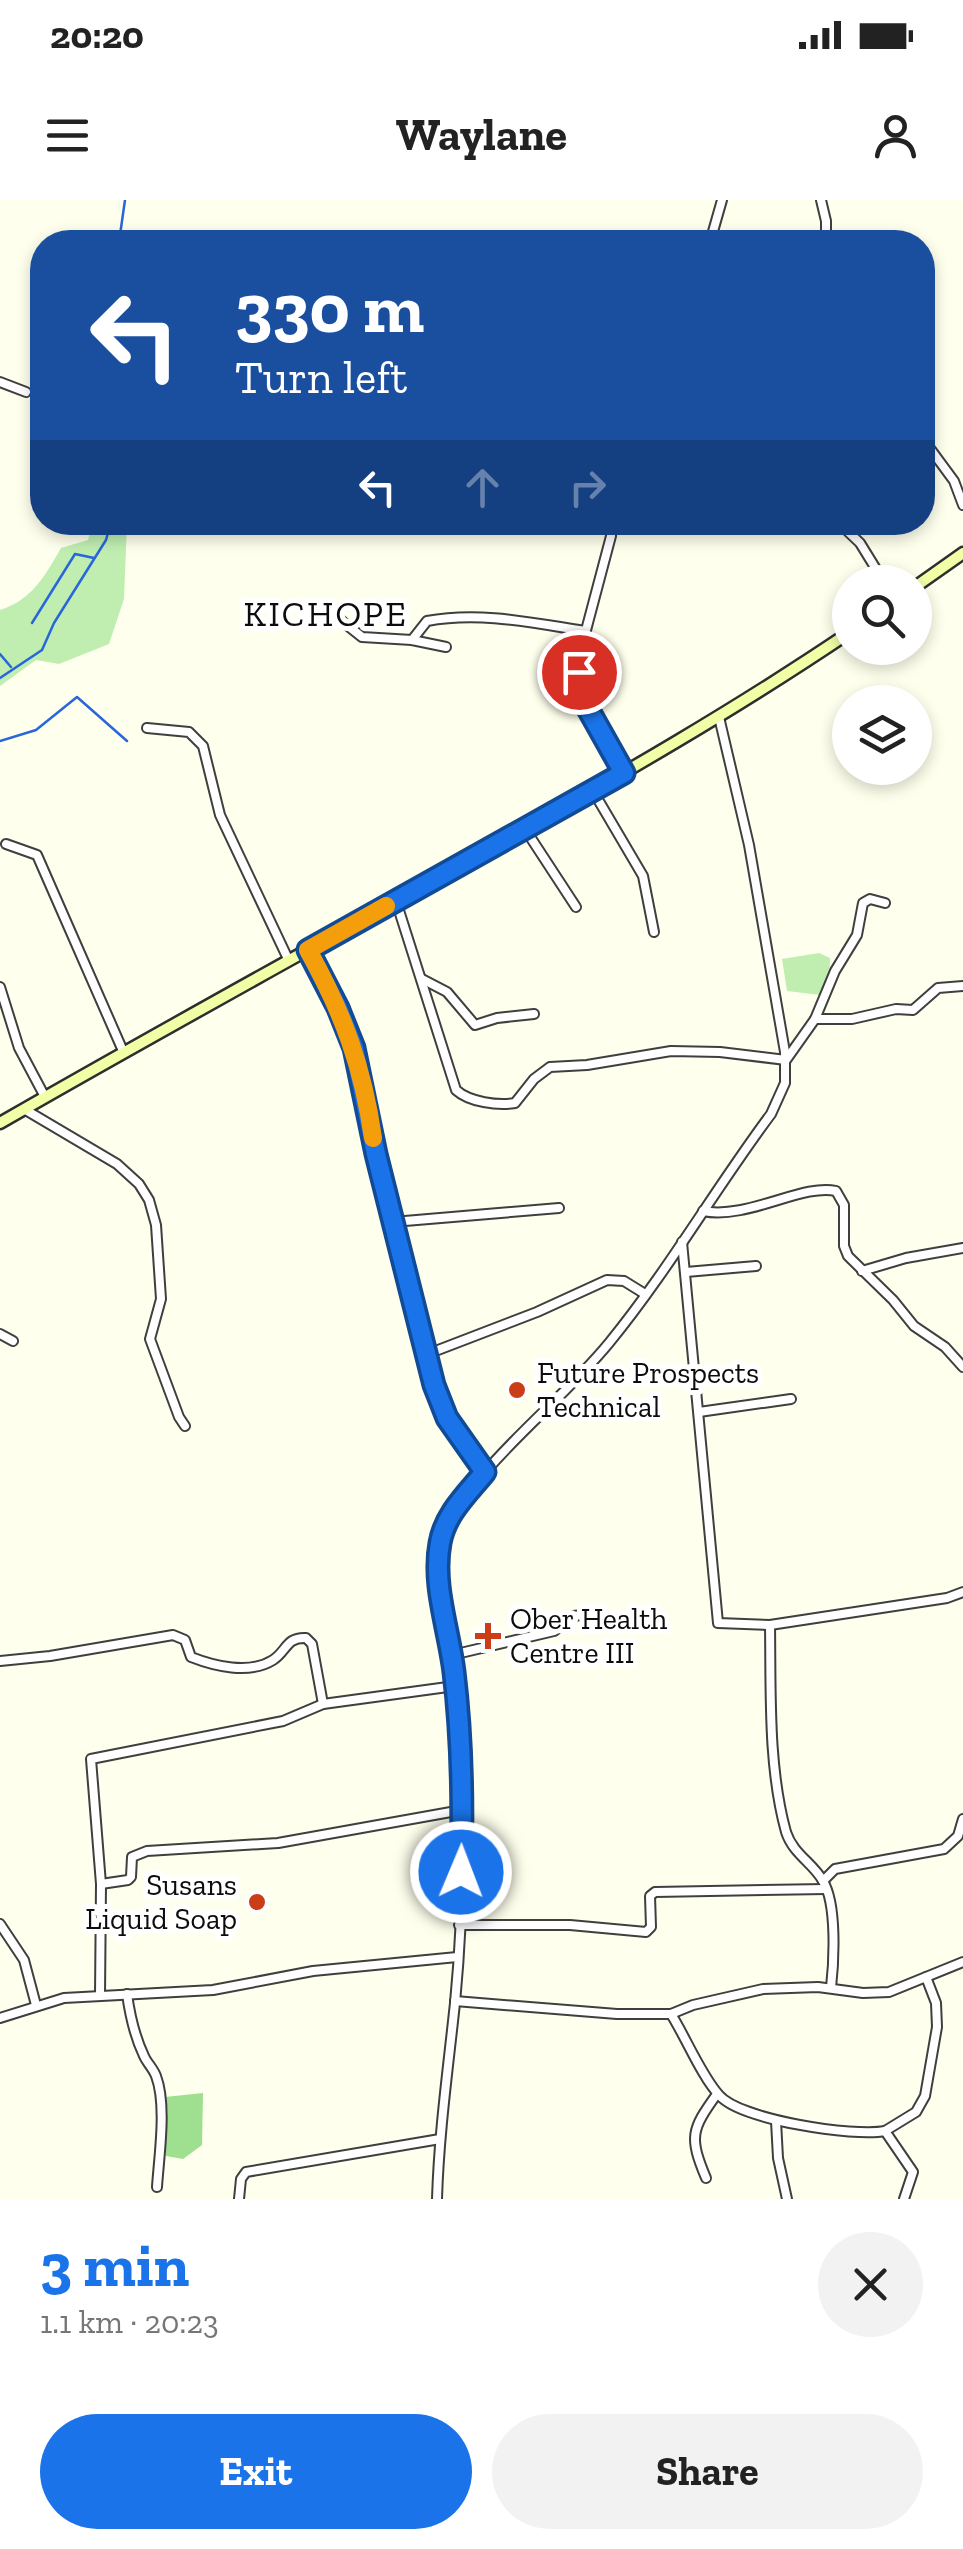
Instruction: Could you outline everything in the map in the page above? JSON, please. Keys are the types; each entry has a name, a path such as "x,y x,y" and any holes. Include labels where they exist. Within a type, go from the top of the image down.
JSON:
{"street":[{"path":"713,230 722,200"},
{"path":"821,200 826,230"},
{"path":"0,382 26,392"},
{"path":"935,456 954,482 963,505"},
{"path":"611,535 580,653 580,689 624,773"},
{"path":"852,535 874,565"},
{"path":"932,575 963,553"},
{"path":"328,610 362,637 446,647"},
{"path":"412,640 427,621 457,618 517,619 585,631"},
{"path":"0,1123 594,791 832,644"},
{"path":"437,2199 455,2001 462,1810 452,1654 440,1587 440,1542 452,1512 485,1472 592,1364 645,1294 776,1106 785,1083 786,1060 749,845 719,717"},
{"path":"147,728 190,732 203,746 220,815 289,961"},
{"path":"594,791 643,876 654,932"},
{"path":"525,829 576,907"},
{"path":"6,844 37,855 124,1051"},
{"path":"396,901 456,1090 469,1098 510,1104 550,1067 662,1052 720,1052 786,1060"},
{"path":"786,1060 815,1019 835,970 857,935 863,903 885,903"},
{"path":"308,950 354,1048 425,1355 447,1418 485,1472"},
{"path":"422,979 448,992 476,1025 534,1014"},
{"path":"815,1019 852,1018 896,1008 913,1010 938,988 963,986"},
{"path":"0,987 19,1048 45,1097"},
{"path":"24,1109 116,1164 139,1184 149,1200 156,1225 162,1300 150,1339 185,1426"},
{"path":"703,1211 733,1212 833,1189 840,1193 845,1252 914,1326 944,1347 963,1367"},
{"path":"393,1222 559,1208"},
{"path":"682,1242 718,1621 723,1625 770,1625 947,1598 963,1592"},
{"path":"862,1272 912,1257 963,1248"},
{"path":"686,1272 756,1266"},
{"path":"425,1355 538,1312 607,1280 624,1281 645,1294"},
{"path":"0,1334 13,1340"},
{"path":"699,1412 791,1399"},
{"path":"452,1654 554,1630 573,1616 593,1614"},
{"path":"770,1625 774,1746 785,1828 796,1851 825,1885 832,1943 832,1988"},
{"path":"0,1661 174,1635 185,1640 191,1657 228,1668 272,1661 290,1640 306,1638 312,1644 322,1704"},
{"path":"100,1995 101,1884 91,1759 283,1721 322,1704 455,1686"},
{"path":"101,1884 128,1880 132,1856 148,1851 278,1843 462,1810"},
{"path":"825,1885 836,1870 944,1849 958,1836 963,1819"},
{"path":"459,1924 570,1925 646,1932 650,1927 650,1896 656,1892 825,1885"},
{"path":"0,1924 24,1960 36,2005"},
{"path":"0,2018 64,1998 212,1990 313,1970 457,1958"},
{"path":"455,2001 617,2014 670,2014 763,1989 889,1992 963,1962"},
{"path":"670,2014 717,2094 734,2106 776,2121 866,2133 885,2131 916,2112 925,2096 937,2028 936,2003 926,1977"},
{"path":"127,1994 131,2024 159,2086 157,2187"},
{"path":"706,2178 693,2137 717,2094"},
{"path":"776,2121 778,2158 787,2199"},
{"path":"885,2131 913,2172 904,2199"},
{"path":"239,2199 241,2179 251,2170 440,2140"}],"green space":[{"path":"89,535 127,535 124,599 109,644 59,664 36,660 0,686 0,610 29,593 61,548 88,540"},
{"path":"819,953 830,958 829,981 820,995 787,991 782,959"},
{"path":"203,2093 202,2145 183,2159 166,2156 165,2097"}],"waterway":[{"path":"121,230 125,200"},
{"path":"0,678 42,650 107,535"},
{"path":"32,623 75,554 94,558"},
{"path":"0,654 11,667"},
{"path":"0,741 36,730 77,697 127,741"}],"slow traffic":[{"path":"373,1138 367,1097 348,1030 308,950 386,906"}],"place":[{"name":"Future Prospects Technical","path":"517,1390"},
{"name":"Ober Health Centre III","path":"488,1636"},
{"name":"Susans Liquid Soap","path":"257,1902"}],"district":[{"name":"KICHOPE","path":"326,614"}],"route":[{"path":"461,1872 462,1788 457,1706 440,1587 439,1550 452,1512 485,1472 447,1418 434,1385 418,1331 354,1048 308,950 624,773 583,700 579,672"}]}
